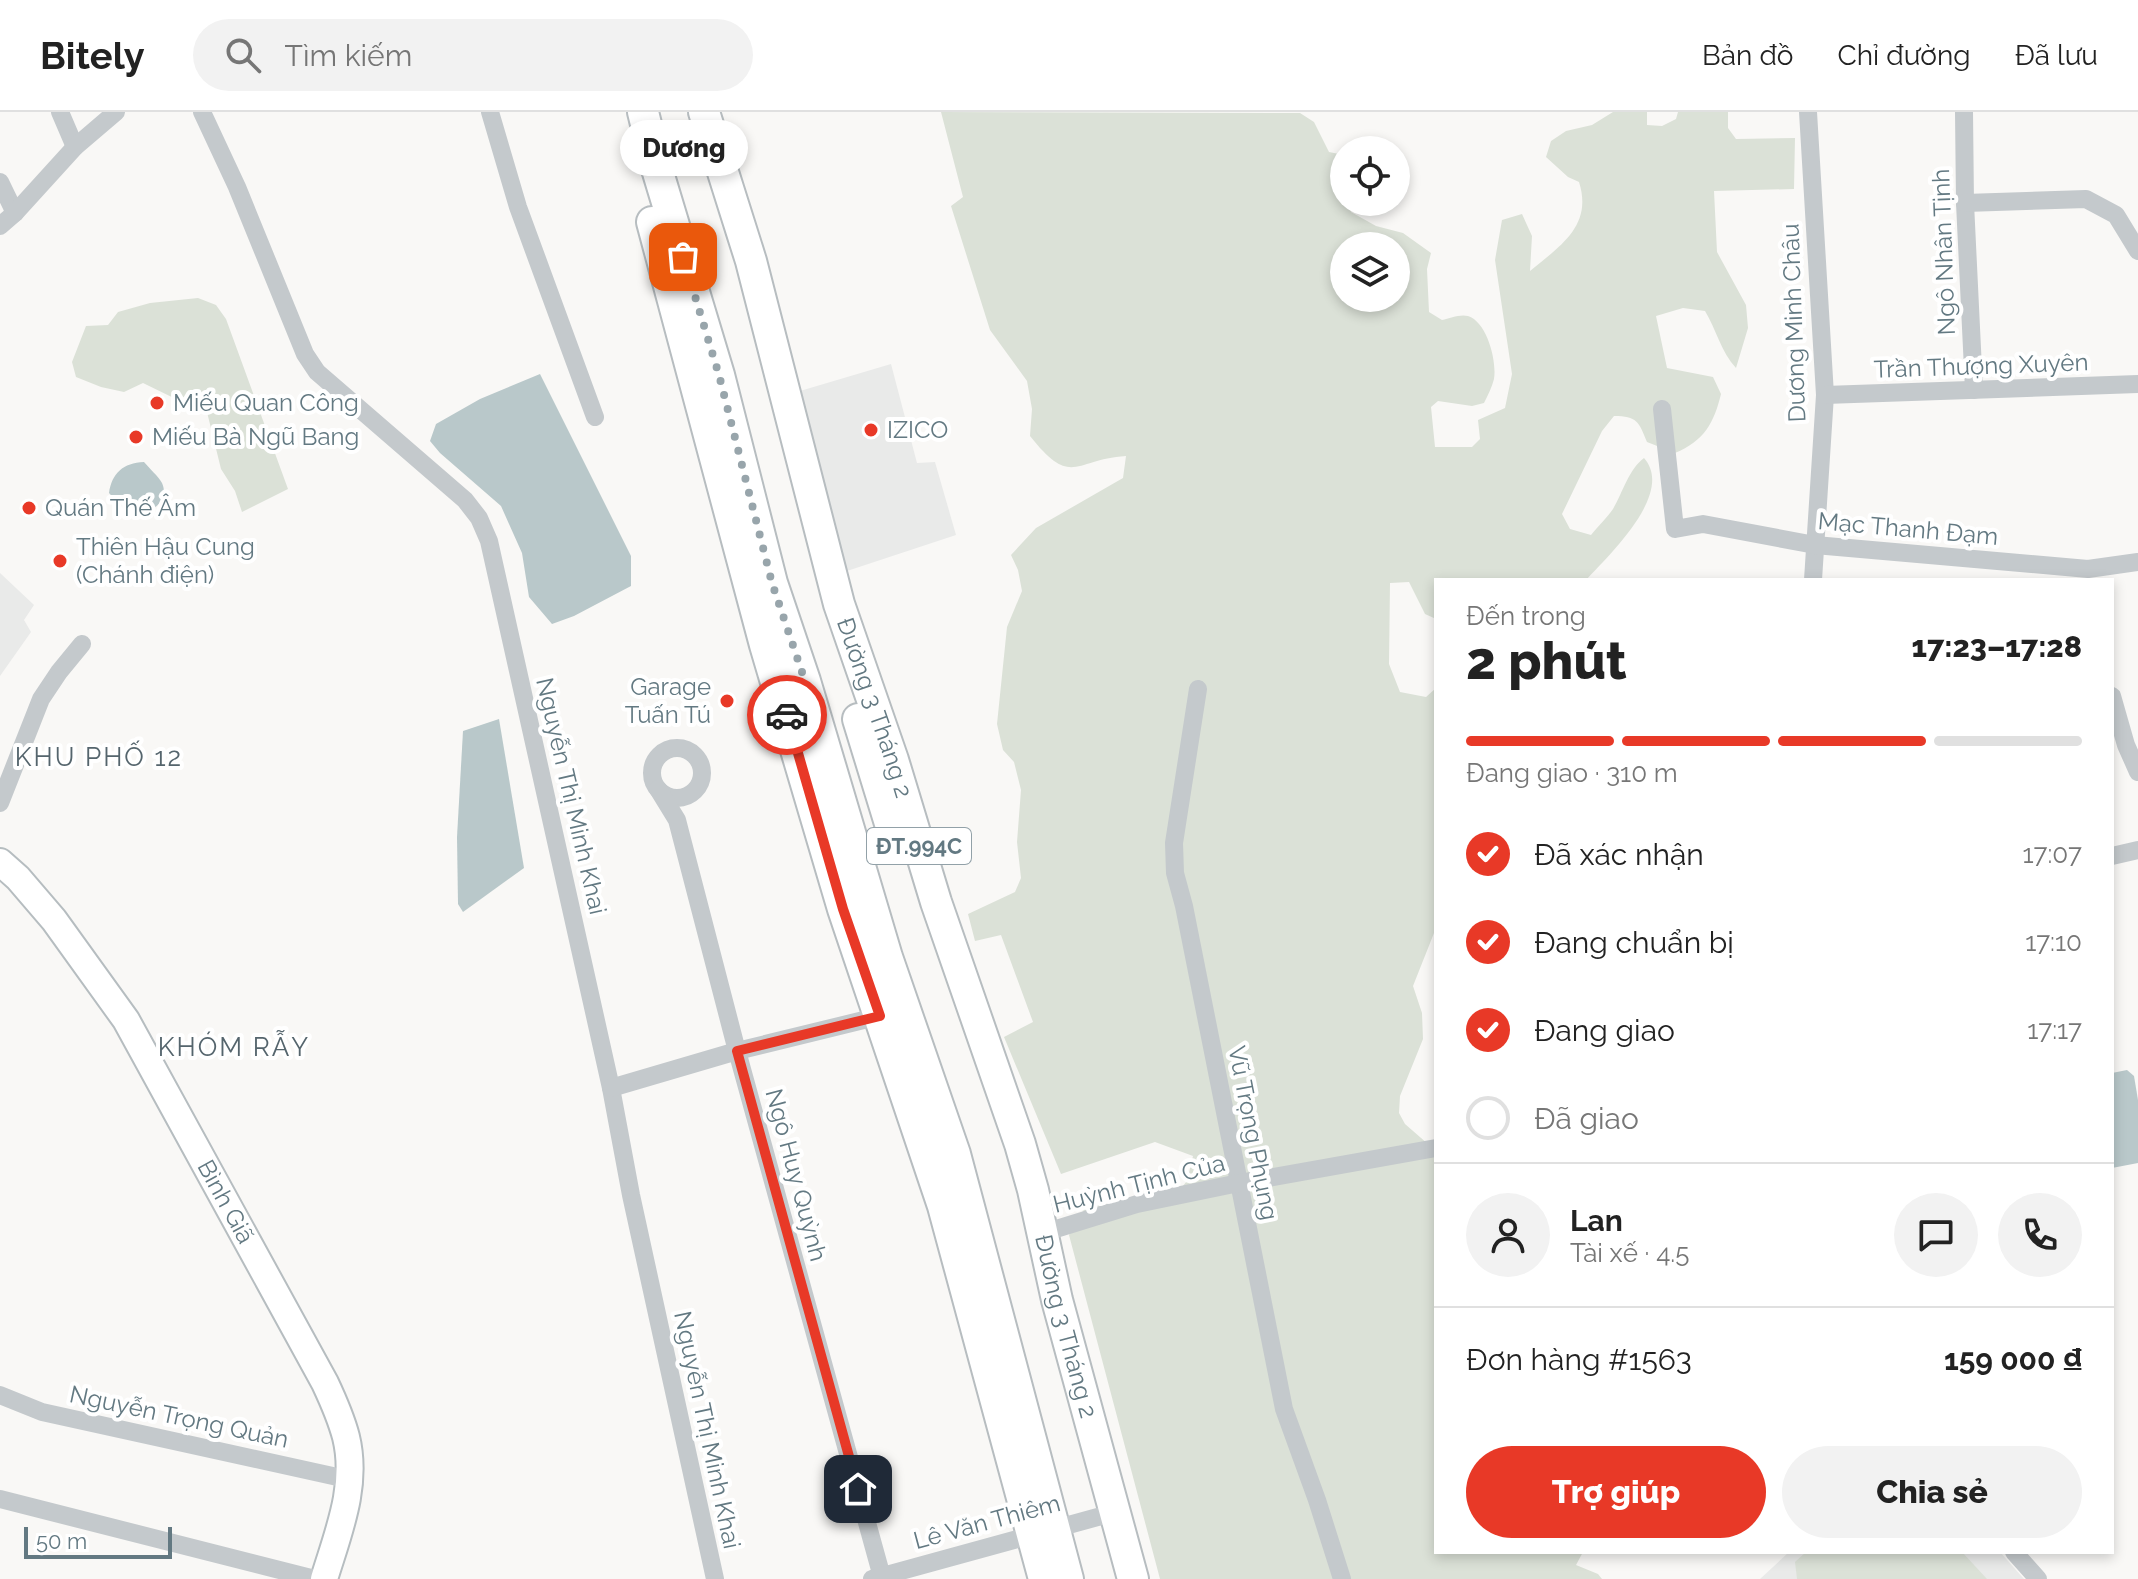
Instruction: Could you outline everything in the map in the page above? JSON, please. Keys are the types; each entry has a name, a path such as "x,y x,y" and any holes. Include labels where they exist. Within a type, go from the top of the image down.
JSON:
{"main road":[{"name":"ĐT.994C","path":"622,112 792,684 955,1154 969,1255 1043,1532 1068,1579"},
{"name":"ĐT.994C","path":"643,112 719,375 772,583 843,909 931,1168 969,1255"},
{"name":"Đường 3 Tháng 2","path":"687,112 854,674 914,897 1039,1243 1107,1514 1133,1579"},
{"name":"Đường 3 Tháng 2","path":"704,112 751,261 854,674"},
{"name":"Đường 3 Tháng 2","path":"1107,1514 1114,1579"},
{"name":"ĐT.994C","path":"1043,1532 1044,1579"}],"street":[{"path":"60,112 75,147"},
{"path":"0,226 75,147 116,112"},
{"name":"Nguyễn Thị Minh Khai","path":"202,112 237,187 305,354 317,372 465,500 479,518 489,541 611,1088 631,1195 715,1579"},
{"path":"490,112 518,207 595,417"},
{"name":"Dương Minh Châu","path":"1808,112 1825,395 1813,578"},
{"name":"Ngô Nhân Tịnh","path":"1964,112 1974,390"},
{"path":"0,182 15,213"},
{"path":"1965,203 2086,199 2116,215 2138,251"},
{"name":"Trần Thượng Xuyên","path":"1825,395 2138,384"},
{"name":"Mạc Thanh Đạm","path":"1662,409 1675,529 1703,524 1815,545 2089,574 2138,562"},
{"path":"0,803 41,699 82,644"},
{"name":"Vũ Trọng Phụng","path":"1198,689 1174,843 1175,873 1284,1409 1342,1579"},
{"path":"2114,711 2138,772"},
{"name":"Ngô Huy Quỳnh","path":"658,789 677,820 877,1578"},
{"path":"2114,856 2138,850"},
{"name":"Bình Giã","path":"0,862 54,920 126,1020 325,1383 347,1438 351,1480 324,1579"},
{"path":"611,1088 737,1051 880,1016"},
{"name":"Huỳnh Tịnh Của","path":"1039,1243 1137,1204 1434,1148"},
{"name":"Nguyễn Trọng Quản","path":"0,1395 42,1412 351,1480"},
{"path":"0,1499 315,1579"},
{"name":"Lê Văn Thiêm","path":"877,1578 1107,1514"},
{"path":"2016,1554 2038,1579"}],"shaded area":[{"path":"941,112 1300,113 1314,122 1330,152 1330,216 1358,216 1376,226 1399,232 1330,232 1330,312 1410,312 1410,238 1431,253 1427,269 1429,312 1442,320 1468,316 1475,320 1485,334 1492,353 1495,371 1484,403 1472,406 1438,401 1431,407 1435,447 1472,447 1480,439 1478,420 1505,408 1512,374 1495,260 1502,220 1522,214 1532,236 1530,271 1571,234 1578,223 1582,197 1579,182 1568,177 1546,157 1551,141 1566,131 1592,125 1613,112 1647,112 1647,125 1662,126 1676,119 1678,112 1728,112 1728,128 1736,139 1795,138 1794,189 1714,191 1717,252 1746,305 1748,328 1736,368 1726,355 1705,311 1683,308 1656,316 1667,368 1713,377 1721,394 1711,422 1700,437 1675,453 1647,442 1639,425 1632,419 1614,416 1602,431 1562,514 1570,529 1591,535 1613,509 1630,474 1644,458 1651,472 1646,505 1610,555 1588,578 1434,578 1434,618 1425,614 1409,582 1390,583 1389,664 1400,692 1426,697 1434,690 1434,933 1413,986 1422,1013 1423,1039 1400,1096 1399,1113 1405,1124 1434,1149 1434,1554 1582,1554 1576,1565 1598,1574 1602,1579 1160,1579 1069,1235 1087,1206 1171,1200 1187,1181 1193,1156 1155,1142 1061,1174 1004,1037 1033,1022 1001,935 975,941 968,914 1015,892 1021,878 1017,842 1021,790 1014,762 1003,750 997,724 1007,627 1022,591 1011,555 1036,528 1123,478 1126,456 1074,467 1055,462 1044,452 1030,436 1032,409 1027,381 990,330 951,206 963,197"},
{"path":"198,298 216,305 226,319 288,489 242,512 235,491 221,469 206,408 184,403 143,383 124,392 101,387 76,377 72,362 86,326 108,325 118,312 150,303"},
{"path":"891,364 917,463 935,462 956,535 847,571 800,391"},
{"path":"540,374 631,556 631,586 552,624 529,597 522,553 501,506 430,441 436,424 480,399"},
{"path":"144,462 162,483 163,497 150,511 131,517 109,493 120,470 130,464"},
{"path":"0,573 34,605 24,620 31,632 0,676"},
{"path":"499,719 524,868 463,912 458,904 457,837 463,731"},
{"path":"2127,1070 2134,1076 2138,1100 2138,1163 2114,1168 2114,1073"},
{"path":"1787,1554 2002,1554 2024,1579 1760,1579"},
{"path":"1804,1554 1964,1554 1987,1579 1797,1579 1795,1562"}],"way so far":[{"path":"683,257 719,375 772,583 805,681 778,687 787,715"}],"place":[{"name":"Dương","path":"683,257"},
{"name":"Miếu Quan Công","path":"157,403"},
{"name":"IZICO","path":"871,430"},
{"name":"Miếu Bà Ngũ Bang","path":"136,437"},
{"name":"Quán Thế Âm","path":"29,508"},
{"name":"Thiên Hậu Cung (Chánh điện)","path":"60,561"},
{"name":"Garage Tuấn Tú","path":"727,701"}],"district":[{"name":"KHU PHỐ 12","path":"99,757"},
{"name":"KHÓM RẪY","path":"234,1047"}],"route":[{"path":"787,715 843,909 880,1016 737,1051 858,1489"}]}
